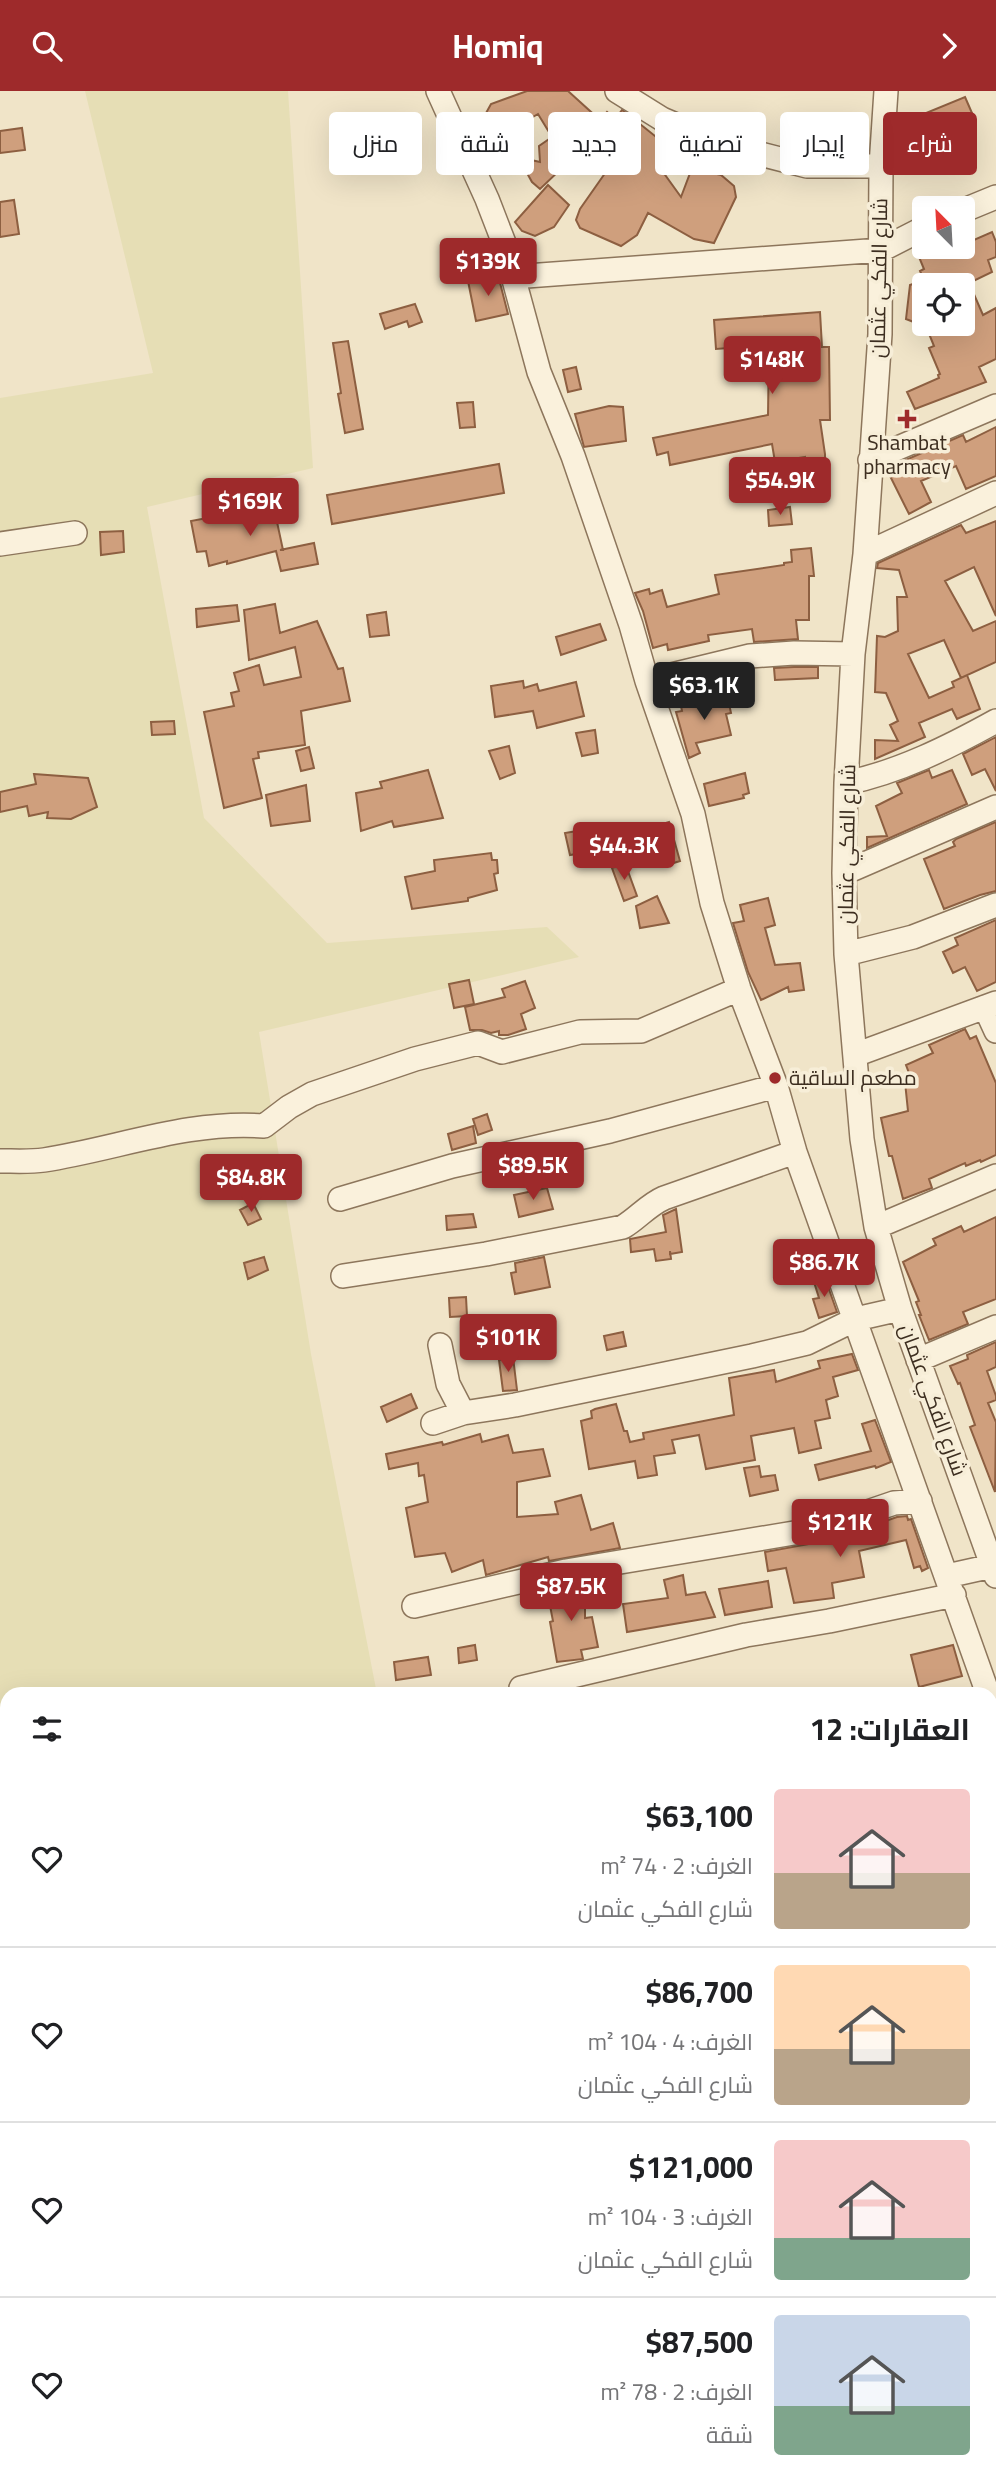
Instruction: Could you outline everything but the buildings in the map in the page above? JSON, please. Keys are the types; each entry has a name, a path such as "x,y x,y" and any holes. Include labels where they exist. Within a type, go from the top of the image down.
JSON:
{"street":[{"path":"438,91 504,243 539,372 589,501 693,814 712,903 739,989 776,1086 795,1152 950,1585 981,1687"},
{"path":"617,91 647,99 662,119 692,133 783,161 807,166 881,166"},
{"name":"شارع الفكي عثمان","path":"886,91 881,166 880,334 865,554 853,654 846,783 846,954 863,1150 876,1227 918,1360 988,1532 994,1571"},
{"path":"975,206 996,197"},
{"path":"513,277 881,250 912,234"},
{"path":"870,460 996,405"},
{"path":"865,554 996,493"},
{"path":"0,544 75,533"},
{"path":"647,681 750,656 794,653 853,654"},
{"path":"846,783 873,777 956,743 996,721"},
{"path":"844,873 996,807"},
{"path":"846,954 913,937 996,905"},
{"path":"0,1161 40,1161 174,1132 243,1124 264,1126 312,1094 415,1059 478,1043 502,1052 580,1032 647,1030 739,989"},
{"path":"855,1055 991,1005 996,1031"},
{"path":"340,1199 452,1166 610,1131 776,1086"},
{"path":"343,1276 486,1254 623,1227 642,1215 651,1204 664,1198 795,1152"},
{"path":"876,1227 996,1176"},
{"path":"433,1423 463,1413 515,1405 807,1343 856,1319 900,1309"},
{"path":"918,1360 996,1327"},
{"path":"440,1345 448,1384 463,1413"},
{"path":"414,1606 566,1571 818,1529 894,1503 920,1500"},
{"path":"525,1687 746,1635 829,1621 994,1571"}],"shaded area":[{"path":"85,91 288,91 313,468 147,507 204,818 327,943 547,927 579,957 259,1032 311,1354 376,1687 0,1687 0,398 153,373"}],"place":[{"name":"Shambat pharmacy","path":"907,419"},
{"name":"مطعم الساقية","path":"775,1078"}]}
